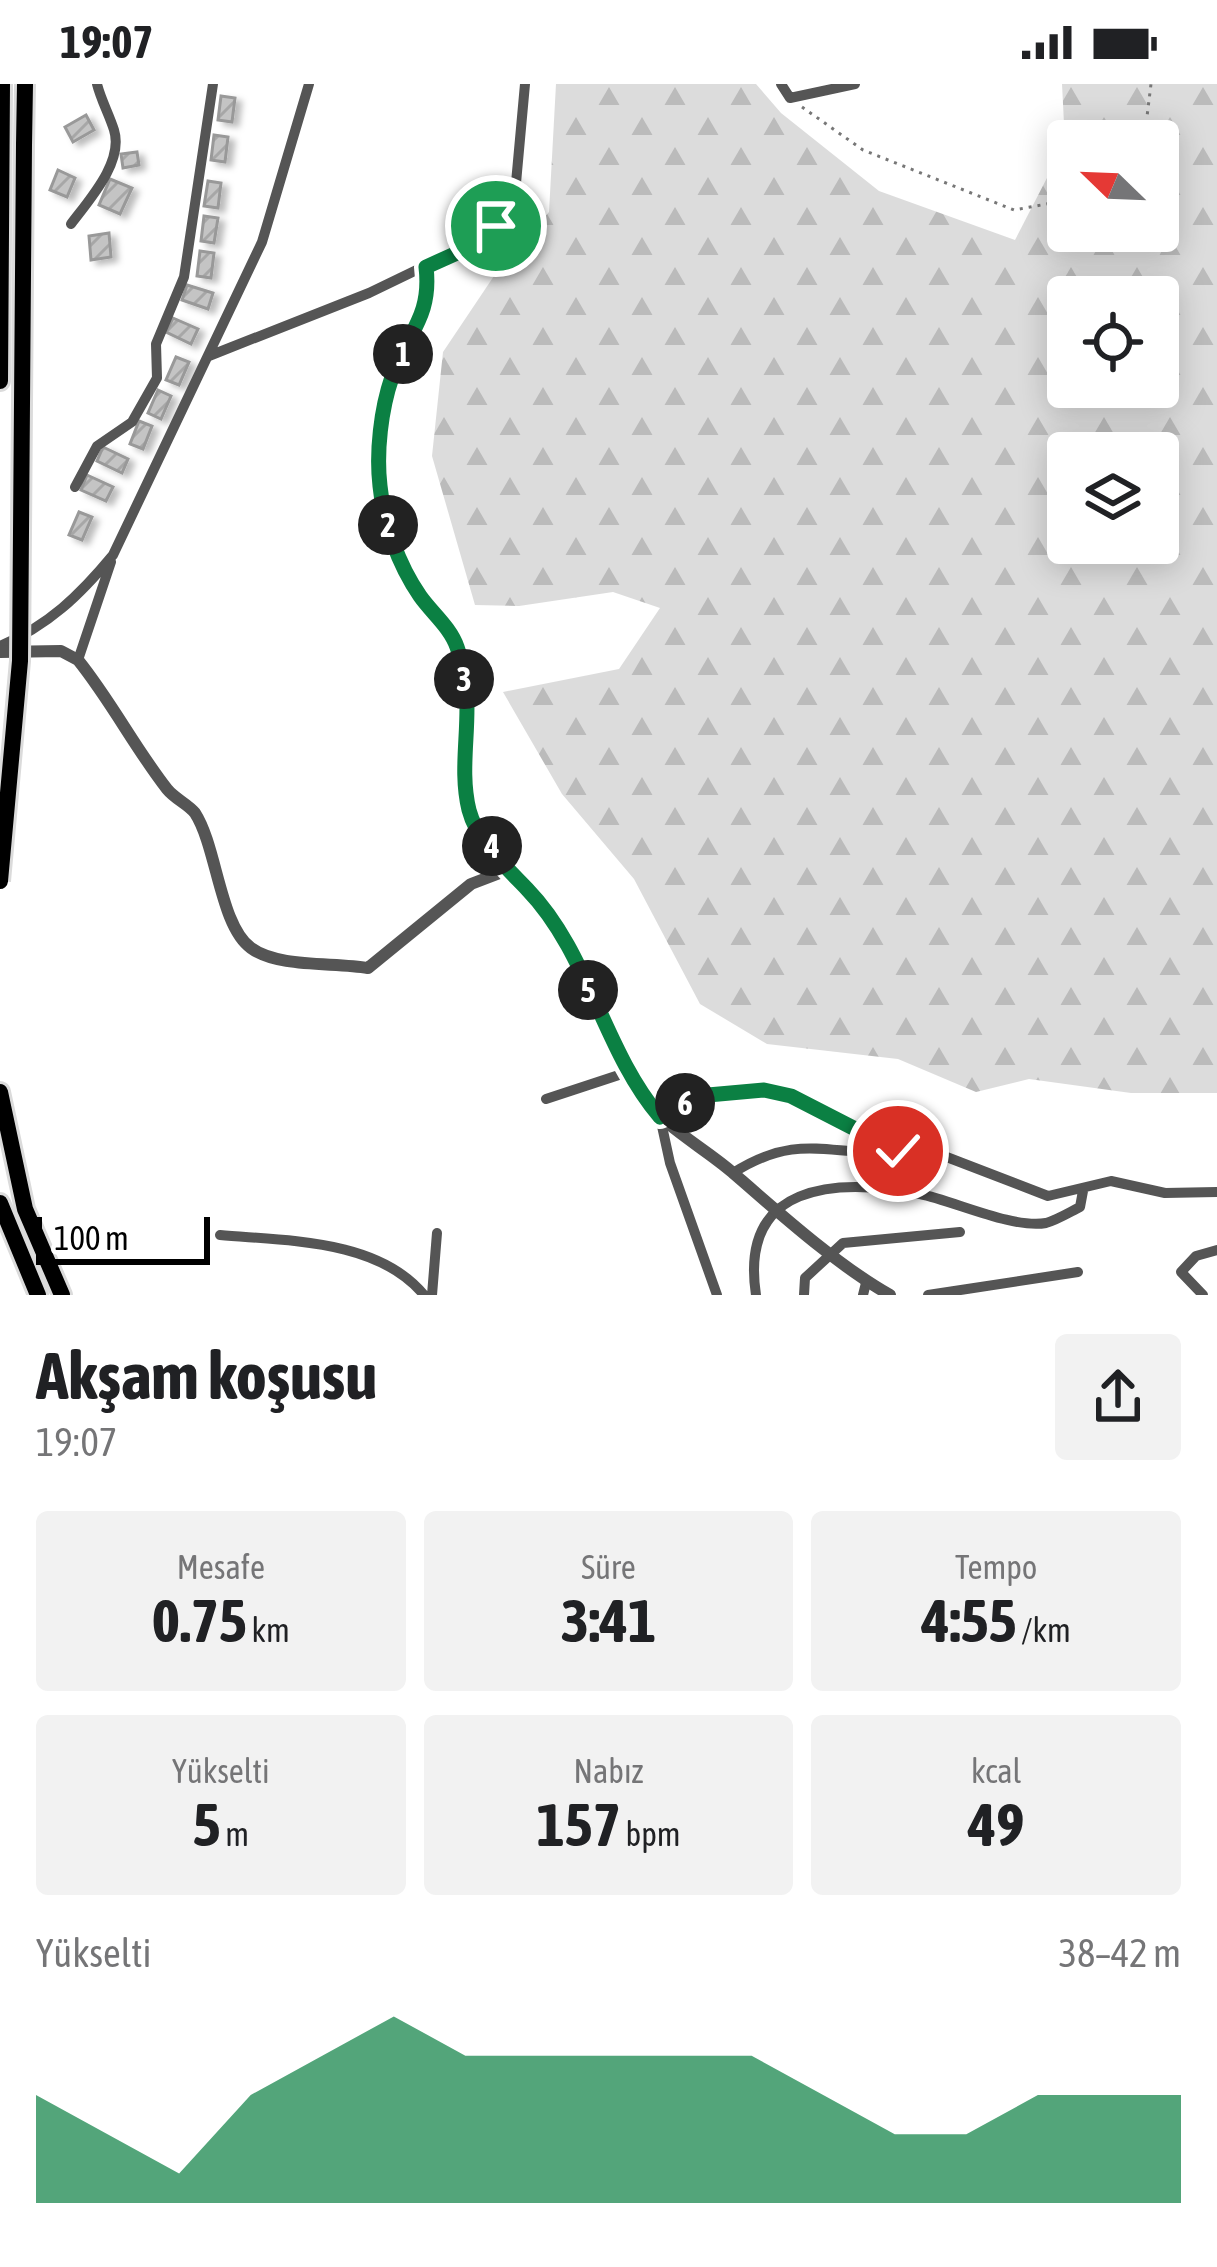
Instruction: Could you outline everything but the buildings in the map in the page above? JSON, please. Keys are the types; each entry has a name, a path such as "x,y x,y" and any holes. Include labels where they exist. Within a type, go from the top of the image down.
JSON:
{"highway":[{"path":"0,381 2,84"},
{"path":"0,881 20,661 25,84"},
{"path":"0,1092 25,1208 62,1295"},
{"path":"0,1203 38,1295"}],"street":[{"path":"71,224 98,188 113,155 116,134 97,84"},
{"path":"75,487 97,446 132,422 157,378 156,344 184,277 213,84"},
{"path":"0,649 34,632 80,595 113,555 262,242 309,84"},
{"path":"209,356 477,244 505,214 516,182 525,84"},
{"path":"781,84 790,98 855,84"},
{"path":"426,267 430,299 392,378 380,449 380,485 402,568 457,646 471,714 466,767 470,811 506,871 528,890 576,961 628,1072 660,1117 733,1173 774,1212 832,1251 865,1289 890,1295"},
{"path":"78,661 106,591 113,555"},
{"path":"0,649 61,651 78,661 170,794 194,812 236,930 249,947 283,962 320,960 368,968 471,884 506,871"},
{"path":"547,1100 628,1072"},
{"path":"660,1117 708,1095 764,1090 791,1096 850,1128 918,1146 1048,1196 1083,1191 1111,1180 1165,1193 1217,1192"},
{"path":"660,1117 670,1163 717,1295"},
{"path":"733,1173 774,1151 833,1146 872,1155 918,1146"},
{"path":"756,1295 755,1238 774,1212 801,1195 850,1189 919,1194 1045,1223 1080,1207 1083,1191"},
{"path":"804,1295 805,1278 843,1243 960,1232"},
{"path":"220,1235 350,1251 388,1264 428,1295 437,1233"},
{"path":"1203,1295 1181,1272 1196,1256 1217,1250"},
{"path":"928,1295 1078,1272"}],"path":[{"path":"1147,120 1151,84"},
{"path":"790,98 863,150 1013,210 1047,204"}],"green space":[{"path":"556,84 756,84 781,113 879,191 1015,240 1047,178 1047,252 1179,252 1179,120 1064,120 1062,84 1217,84 1217,1093 1131,1093 1029,1079 976,1092 898,1059 767,1044 700,1004 634,879 562,794 503,692 619,669 660,608 613,592 519,606 475,605 432,456 443,352 496,273 549,212"}],"route":[{"path":"496,226 477,244 426,267 430,299 392,378 380,449 380,485 402,568 457,646 471,714 466,767 470,811 506,871 528,890 576,961 608,1035 642,1096 660,1117 708,1095 764,1090 791,1096 835,1123 865,1134 918,1146 898,1151"}]}
